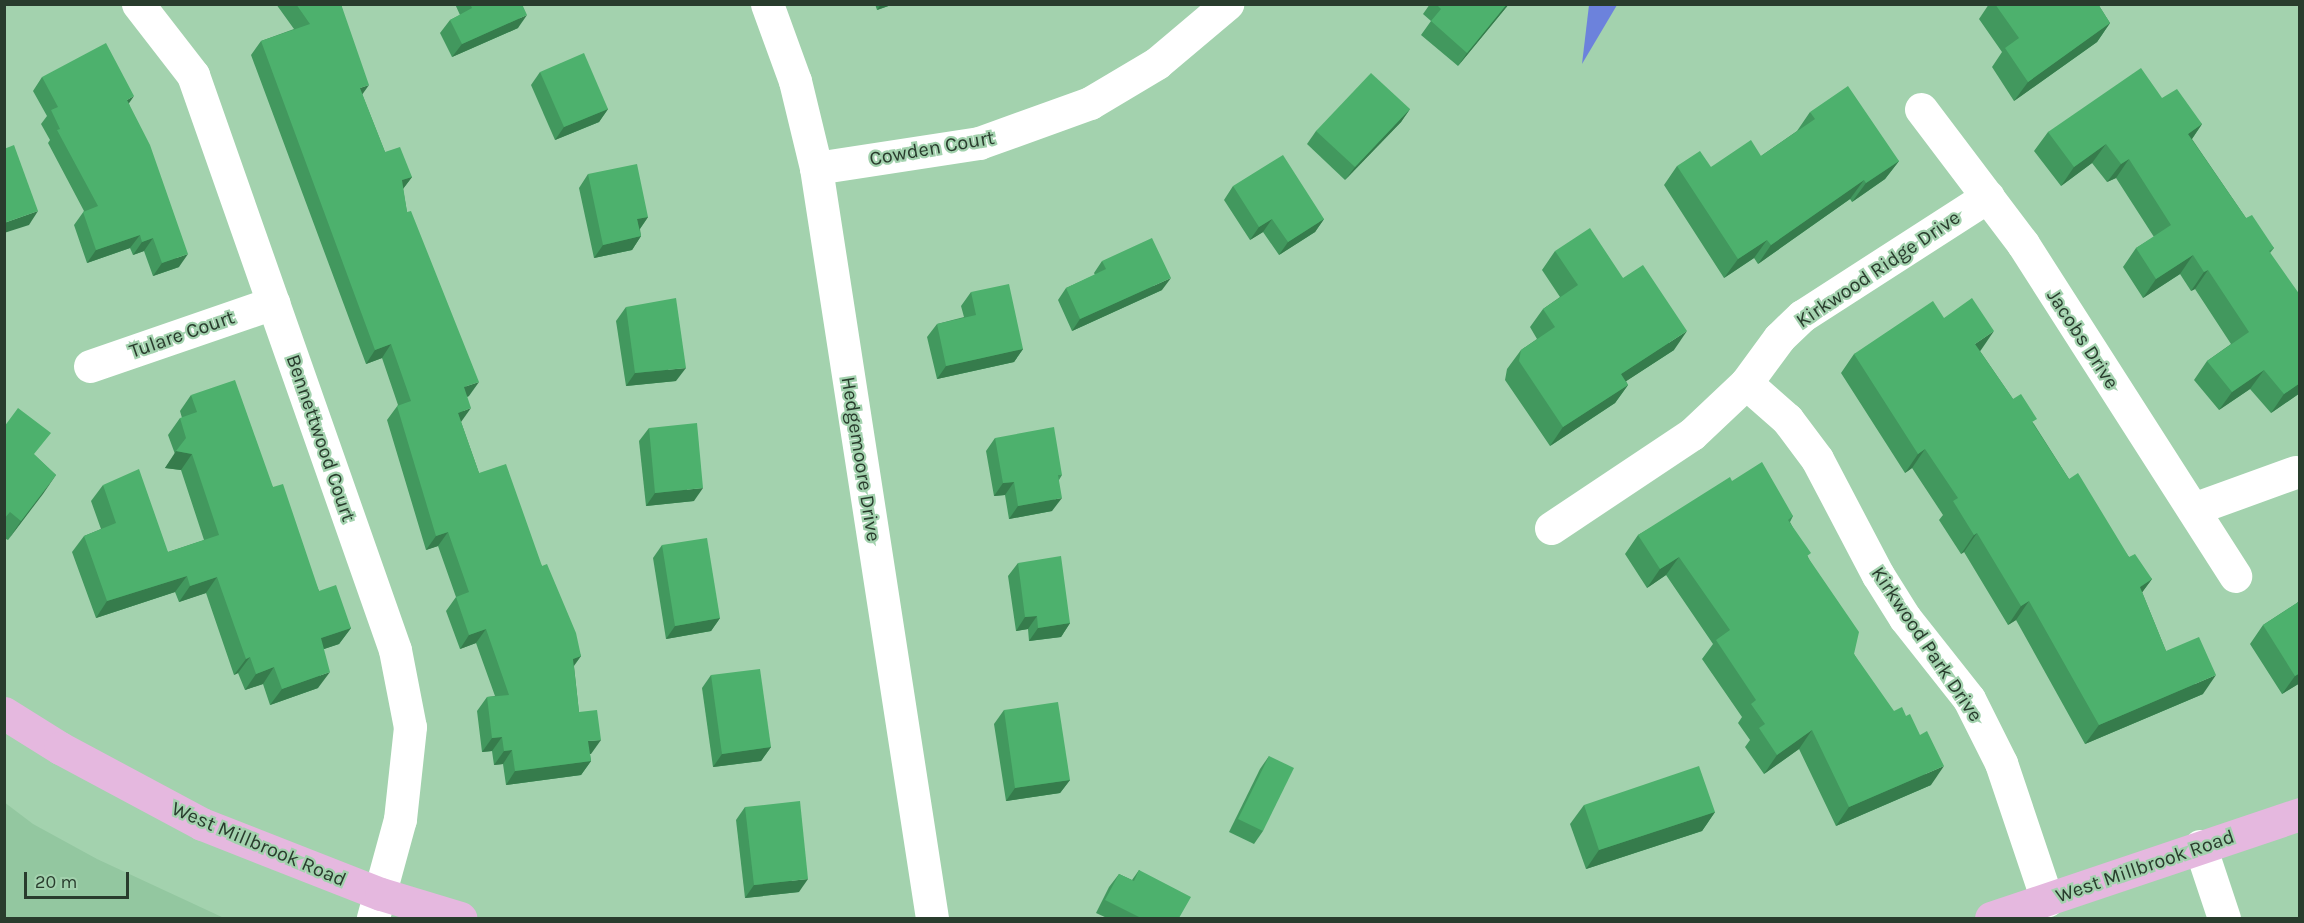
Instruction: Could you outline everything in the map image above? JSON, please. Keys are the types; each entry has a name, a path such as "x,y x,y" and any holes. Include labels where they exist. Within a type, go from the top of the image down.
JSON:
{"main road":[{"name":"West Millbrook Road","path":"4,713 60,748 202,824 377,906 460,918"},
{"name":"West Millbrook Road","path":"1991,918 2300,814"}],"street":[{"name":"Bennettwood Court","path":"138,4 192,75 395,650 410,728 405,793 377,906"},
{"name":"Hedgemoore Drive","path":"767,4 795,81 816,168 932,918"},
{"name":"Cowden Court","path":"816,168 979,143 1061,115 1090,103 1157,63 1227,4"},
{"name":"Jacobs Drive","path":"1921,109 2023,244 2235,576"},
{"name":"Kirkwood Ridge Drive","path":"1551,528 1692,434 1746,383 1779,338 1802,316 1988,196"},
{"name":"Tulare Court","path":"90,366 273,303"},
{"name":"Kirkwood Park Drive","path":"1746,383 1787,419 1817,459 1905,618 1969,699 2001,763 2047,900"},
{"path":"2193,509 2295,472"},
{"path":"2200,846 2224,918"}],"shaded area":[{"path":"1589,5 1617,5 1582,64"},
{"path":"4,802 33,824 97,859 224,918 5,918"}],"building":[{"path":"296,4 341,4 369,85 360,88 385,152 400,147 412,177 402,180 407,212 411,211 479,382 464,387 471,408 458,413 479,473 506,464 542,566 547,564 576,633 581,656 573,659 579,712 597,710 601,740 588,741 591,761 515,771 512,750 504,751 502,737 492,738 487,697 509,695 486,629 469,635 456,597 469,592 448,532 436,536 397,406 411,401 391,344 375,350 261,41 310,24"},
{"path":"470,4 522,4 527,15 462,44 450,20 472,8"},
{"path":"1436,4 1507,4 1467,53 1431,21 1441,9"},
{"path":"1995,4 2098,4 2110,23 2028,82 2005,48 2019,38"},
{"path":"106,43 134,96 127,100 150,145 188,254 162,263 153,238 142,242 140,235 96,250 83,212 98,206 57,130 60,129 51,110 58,107 42,77"},
{"path":"584,53 608,109 564,127 540,72"},
{"path":"2141,68 2162,98 2177,89 2202,124 2188,134 2246,218 2252,215 2274,248 2269,251 2300,295 2300,383 2284,394 2264,370 2232,392 2207,361 2249,332 2208,270 2204,272 2193,255 2156,279 2136,248 2171,225 2129,159 2121,164 2106,144 2074,167 2048,132"},
{"path":"1371,73 1410,109 1355,167 1316,131"},
{"path":"1848,86 1899,161 1866,183 1864,180 1771,245 1767,240 1738,259 1677,166 1700,151 1711,167 1751,140 1761,156 1815,119 1810,112"},
{"path":"14,145 38,211 4,223 4,149"},
{"path":"1283,155 1324,219 1288,242 1272,219 1259,227 1233,186"},
{"path":"637,164 648,217 637,219 641,236 603,245 588,174"},
{"path":"1590,228 1623,278 1643,265 1687,331 1621,374 1628,385 1563,427 1519,361 1521,350 1555,327 1543,309 1578,285 1555,251"},
{"path":"1152,238 1171,278 1080,319 1066,288 1106,269 1102,261"},
{"path":"1009,284 1023,349 946,366 937,324 976,315 971,292"},
{"path":"676,298 686,368 635,373 626,307"},
{"path":"1972,298 1994,331 1975,344 2013,399 2021,394 2037,419 2032,422 2069,479 2078,473 2129,557 2135,554 2152,579 2140,587 2166,651 2199,637 2216,675 2099,725 2029,601 2021,606 1977,533 1974,535 1953,501 1958,498 1925,449 1918,454 1854,354 1933,301 1944,318"},
{"path":"235,380 273,487 283,484 319,591 336,585 351,628 321,638 330,672 282,689 274,667 256,674 250,657 246,659 217,577 190,586 187,576 107,601 84,536 116,523 103,485 139,469 168,552 219,535 192,454 176,451 186,438 180,418 197,412 191,395"},
{"path":"18,408 51,433 34,454 56,475 21,521 10,512 4,519 4,427"},
{"path":"697,423 703,488 655,493 649,428"},
{"path":"1054,427 1062,475 1058,475 1062,498 1018,506 1014,482 1003,483 995,438"},
{"path":"1762,462 1793,516 1788,520 1811,553 1807,556 1859,632 1854,654 1894,711 1902,707 1906,716 1910,714 1920,735 1927,731 1944,766 1849,807 1812,730 1777,755 1759,728 1765,724 1751,704 1756,700 1716,640 1730,630 1679,557 1660,569 1638,535 1730,477 1732,481"},
{"path":"707,538 720,618 675,626 662,545"},
{"path":"1061,556 1070,623 1038,628 1037,616 1025,617 1018,563"},
{"path":"2300,601 2300,673 2295,676 2263,625"},
{"path":"760,669 771,747 722,754 711,675"},
{"path":"1058,702 1070,780 1015,788 1004,710"},
{"path":"1269,756 1294,768 1263,831 1238,819"},
{"path":"1699,766 1715,812 1599,850 1584,805"},
{"path":"800,801 808,879 754,885 745,807"},
{"path":"1139,870 1191,897 1179,918 1141,918 1105,900 1119,874 1134,881"}]}
